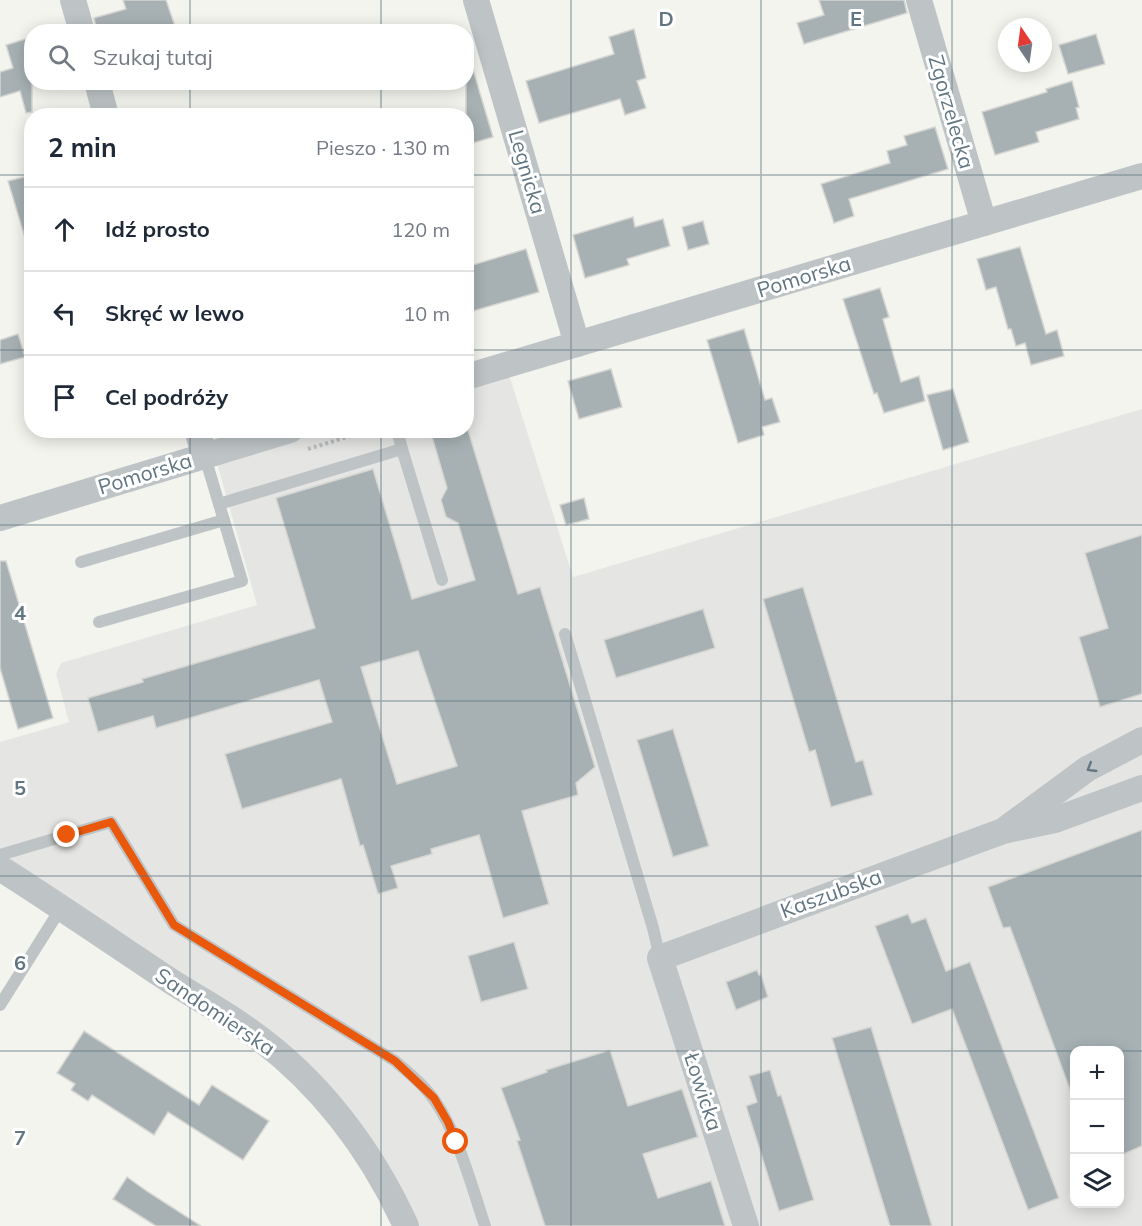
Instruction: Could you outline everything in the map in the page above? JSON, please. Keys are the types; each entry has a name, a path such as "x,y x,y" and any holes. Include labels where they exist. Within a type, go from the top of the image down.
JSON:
{"street":[{"path":"73,0 80,24"},
{"name":"Legnicka","path":"476,0 577,344"},
{"name":"Zgorzelecka","path":"919,0 984,223"},
{"path":"99,90 104,108"},
{"name":"Pomorska","path":"474,375 1142,176"},
{"path":"199,438 205,456"},
{"name":"Pomorska","path":"0,518 264,438"},
{"name":"Kaszubska","path":"1003,831 1088,769 1142,740"},
{"name":"Kaszubska","path":"660,958 1003,831 1055,820 1142,788"},
{"name":"Sandomierska","path":"0,868 174,984 248,1030 294,1067 332,1106 362,1148 392,1196 406,1226"},
{"name":"Łowicka","path":"660,958 746,1226"}],"lane":[{"path":"399,438 442,580"},
{"path":"219,504 402,450"},
{"path":"99,622 242,581 205,456"},
{"path":"81,562 224,520"},
{"path":"565,634 660,958"},
{"path":"0,855 111,822 174,925 395,1061 434,1098 448,1122 485,1226"},
{"path":"0,1005 61,908"}],"shaded area":[{"path":"506,365 573,577 1142,409 1142,1226 406,1226 332,1105 0,868 0,742 69,722 56,674 61,663 257,605 214,453 266,438 474,438 474,375"}],"building":[{"path":"123,0 166,0 174,24 95,24 94,18 126,9"},
{"path":"819,0 904,0 907,13 804,44 797,23 824,15"},
{"path":"634,29 646,78 637,81 646,108 625,115 620,99 539,123 526,81 614,54 609,37"},
{"path":"1096,34 1105,64 1068,74 1059,45"},
{"path":"24,39 24,90 32,90 32,108 25,108 20,91 0,97 0,72 13,68 6,45"},
{"path":"474,73 493,137 474,143 474,108 466,108 466,90 474,90"},
{"path":"1072,81 1079,107 1076,108 1079,119 1036,132 1039,142 995,155 982,112 1047,92 1046,89"},
{"path":"935,127 948,169 849,199 854,216 834,223 821,184 890,163 887,151 907,145 904,136"},
{"path":"24,177 24,234 8,181"},
{"path":"633,217 635,227 663,219 670,246 627,259 629,265 585,278 573,235"},
{"path":"703,221 709,244 688,250 682,227"},
{"path":"1020,247 1046,334 1057,330 1064,356 1031,365 1025,343 1016,346 1011,329 1008,329 996,287 986,290 977,259"},
{"path":"526,249 539,292 474,311 474,265"},
{"path":"880,288 889,317 883,319 901,382 919,376 925,401 884,413 877,393 874,394 843,299"},
{"path":"744,329 765,400 772,398 780,422 762,427 764,435 738,443 707,340"},
{"path":"18,334 24,357 0,364 0,340"},
{"path":"611,369 622,407 579,419 568,381"},
{"path":"953,389 969,442 943,450 927,395"},
{"path":"432,438 470,438 518,594 540,587 595,767 576,783 578,795 522,811 549,904 503,918 479,835 431,849 432,854 391,866 398,888 378,894 363,845 360,846 341,779 242,809 225,754 332,722 319,680 156,728 153,716 98,732 88,698 143,682 142,679 315,628 276,498 373,469 412,599 475,580 458,523 446,517 441,500 447,488","holes":["418,651 457,766 397,784 361,667"]},
{"path":"584,498 589,519 566,525 560,505"},
{"path":"1142,535 1142,694 1100,707 1079,637 1108,628 1085,553"},
{"path":"0,561 6,561 53,718 18,729 0,668"},
{"path":"803,587 856,762 863,760 873,795 831,807 815,750 809,752 763,599"},
{"path":"703,609 715,648 616,678 604,640"},
{"path":"673,729 709,846 673,857 637,740"},
{"path":"1142,830 1142,1146 1124,1154 1124,1046 1070,1046 1070,1090 1010,927 1003,928 988,887"},
{"path":"908,914 912,923 926,918 946,971 970,962 1059,1198 1028,1210 952,1009 912,1024 875,926"},
{"path":"514,942 528,989 481,1002 468,956"},
{"path":"757,970 759,975 761,974 768,997 736,1010 726,982"},
{"path":"871,1027 932,1226 890,1226 832,1038"},
{"path":"84,1031 199,1105 212,1085 269,1121 243,1160 168,1112 154,1135 92,1095 88,1101 71,1090 75,1084 57,1073"},
{"path":"610,1050 628,1106 682,1089 698,1137 643,1154 658,1198 711,1181 725,1226 545,1226 517,1141 520,1140 501,1088 547,1072 546,1070"},
{"path":"770,1070 778,1096 781,1095 814,1200 779,1211 746,1106 757,1102 749,1076"},
{"path":"127,1177 201,1226 156,1226 113,1199"}],"route":[{"path":"67,835 111,822 174,925 395,1061 434,1098 456,1142"}]}
